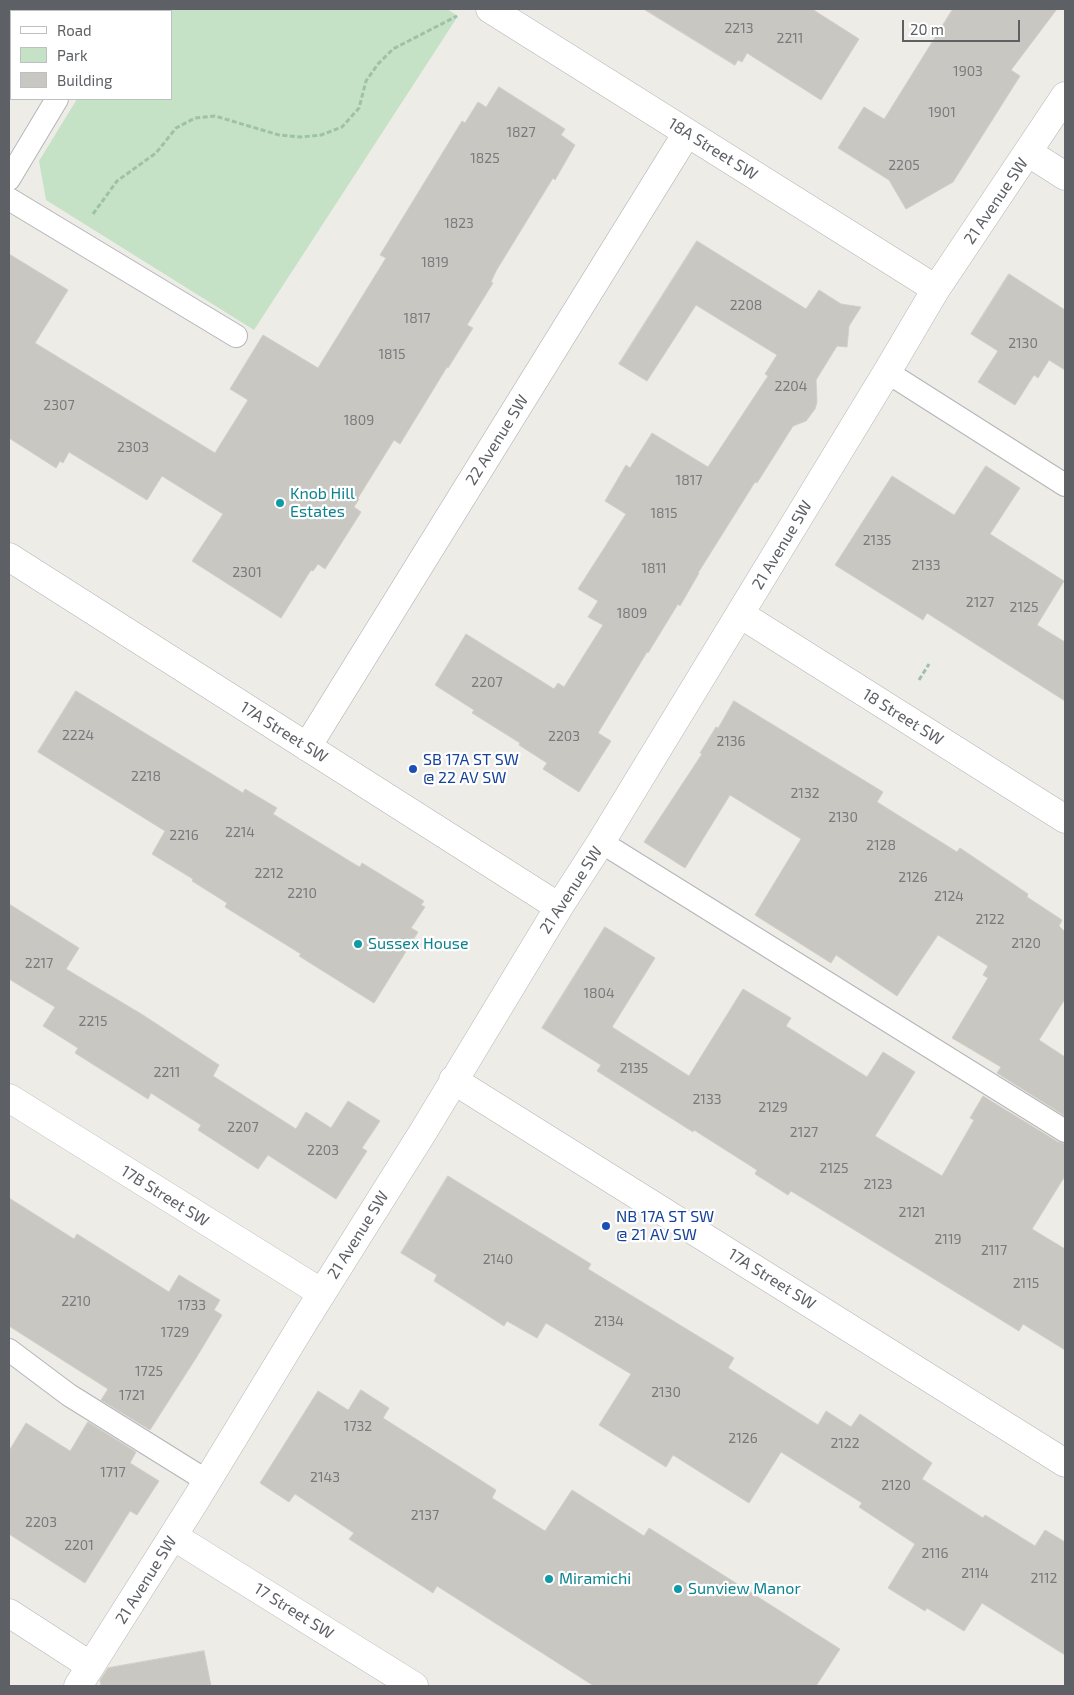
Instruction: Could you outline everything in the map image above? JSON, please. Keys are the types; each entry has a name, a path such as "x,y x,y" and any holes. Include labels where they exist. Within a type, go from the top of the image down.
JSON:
{"street":[{"name":"18A Street SW","path":"490,9 936,289"},
{"name":"21 Avenue SW","path":"85,1676 207,1482 559,907 601,842 888,372 936,289 1065,96"},
{"name":"22 Avenue SW","path":"307,747 688,133"},
{"path":"1028,152 1065,176"},
{"name":"17A Street SW","path":"9,557 559,907"},
{"name":"18 Street SW","path":"740,614 1065,819"},
{"name":"17A Street SW","path":"454,1080 1065,1463"},
{"name":"17B Street SW","path":"9,1098 322,1293"},
{"name":"17 Street SW","path":"173,1536 414,1686"},
{"path":"9,1614 85,1676"}],"lane":[{"path":"9,179 56,100"},
{"path":"9,199 236,336"},
{"path":"888,372 1065,485"},
{"path":"601,842 1065,1131"},
{"path":"9,1350 69,1395 207,1482"}],"path":[{"path":"78,240 100,204 118,181 156,153 176,128 194,118 215,116 278,135 301,137 322,135 342,127 359,108 366,81 378,64 393,49 458,16"},
{"path":"919,680 929,664"}],"green space":[{"path":"447,9 458,16 254,330 46,200 39,161 76,100 172,100 172,10 131,10"}],"building":[{"path":"644,9 812,9 859,39 821,100 747,53 742,62 738,60 735,65"},
{"path":"953,9 1057,9 1011,70 1020,76 953,182 906,209 889,180 838,148 864,107 884,119"},
{"path":"499,87 565,129 561,135 575,145 555,180 553,178 496,271 491,282 493,283 467,325 473,328 400,444 394,440 358,498 354,507 361,512 325,569 318,564 313,571 311,570 281,618 192,561 223,514 162,476 147,500 69,452 63,463 60,461 56,468 9,438 9,254 68,290 35,343 215,453 248,400 230,389 263,335 318,368 386,258 380,255 462,121 465,123 478,102 486,107"},
{"path":"697,241 806,309 819,290 841,304 861,307 849,326 847,347 837,346 816,380 817,402 815,409 806,421 793,426 757,483 755,482 698,573 680,606 678,604 598,733 611,741 579,792 543,769 547,763 519,745 520,743 472,713 474,710 435,685 466,634 554,689 558,683 564,687 603,625 588,617 598,601 578,589 626,514 605,501 626,465 630,468 652,433 708,467 768,376 765,374 777,355 696,305 647,381 619,364"},
{"path":"1009,274 1065,310 1065,370 1049,360 1038,378 1034,375 1015,405 978,382 998,351 971,334"},
{"path":"986,466 1020,488 990,534 1064,581 1037,625 1065,642 1065,701 927,613 923,620 835,565 892,476 954,515"},
{"path":"76,691 243,793 245,789 277,808 273,814 356,865 360,867 362,863 424,901 421,905 425,907 411,928 418,932 374,1003 299,956 301,954 225,907 227,903 152,854 165,831 38,752"},
{"path":"734,701 883,792 877,802 957,852 960,848 1028,894 1027,897 1062,920 1059,926 1065,932 1065,999 1039,1040 1065,1057 1065,1116 997,1073 1001,1067 952,1038 988,978 983,975 988,966 938,935 897,996 836,955 831,963 755,915 801,839 730,795 685,868 644,842 702,754 700,753"},
{"path":"9,904 79,948 66,969 143,1015 219,1065 213,1076 296,1129 306,1112 331,1128 348,1101 380,1121 362,1148 367,1151 336,1199 268,1155 258,1169 198,1130 201,1125 151,1093 148,1099 75,1053 78,1048 43,1026 55,1007 9,979"},
{"path":"605,927 655,958 612,1027 689,1076 743,989 791,1018 786,1026 867,1077 883,1052 915,1072 875,1136 942,1176 974,1120 970,1118 983,1096 1058,1142 1065,1144 1065,1176 1032,1229 1065,1249 1065,1350 1023,1324 1019,1331 791,1191 788,1195 755,1174 757,1170 597,1071 601,1065 542,1028"},
{"path":"448,1176 591,1264 588,1269 734,1358 728,1368 818,1425 826,1411 851,1427 860,1414 932,1463 922,1479 983,1518 985,1515 1035,1546 1045,1530 1065,1542 1065,1655 982,1603 964,1631 927,1608 925,1611 888,1588 915,1544 859,1507 862,1503 781,1452 749,1503 673,1455 666,1467 599,1425 631,1374 546,1323 537,1338 507,1321 504,1326 434,1281 437,1275 401,1253"},
{"path":"9,1198 74,1239 77,1234 169,1292 179,1275 220,1300 214,1310 222,1315 150,1430 101,1400 108,1389 9,1326"},
{"path":"361,1390 389,1408 383,1418 496,1490 492,1498 545,1531 572,1490 644,1536 649,1528 840,1649 816,1686 594,1686 437,1586 433,1593 349,1539 354,1533 295,1494 289,1502 260,1483 318,1391 348,1410"},
{"path":"88,1422 136,1452 130,1463 159,1481 137,1515 130,1511 85,1583 9,1534 9,1451 26,1423 70,1451"},
{"path":"204,1651 211,1686 101,1686 100,1680 108,1668"}],"place":[{"name":"Knob Hill Estates","path":"280,503"},
{"name":"SB 17A ST SW @ 22 AV SW","path":"413,769"},
{"name":"Sussex House","path":"358,944"},
{"name":"NB 17A ST SW @ 21 AV SW","path":"606,1226"},
{"name":"Miramichi","path":"549,1579"},
{"name":"Sunview Manor","path":"678,1589"}]}
